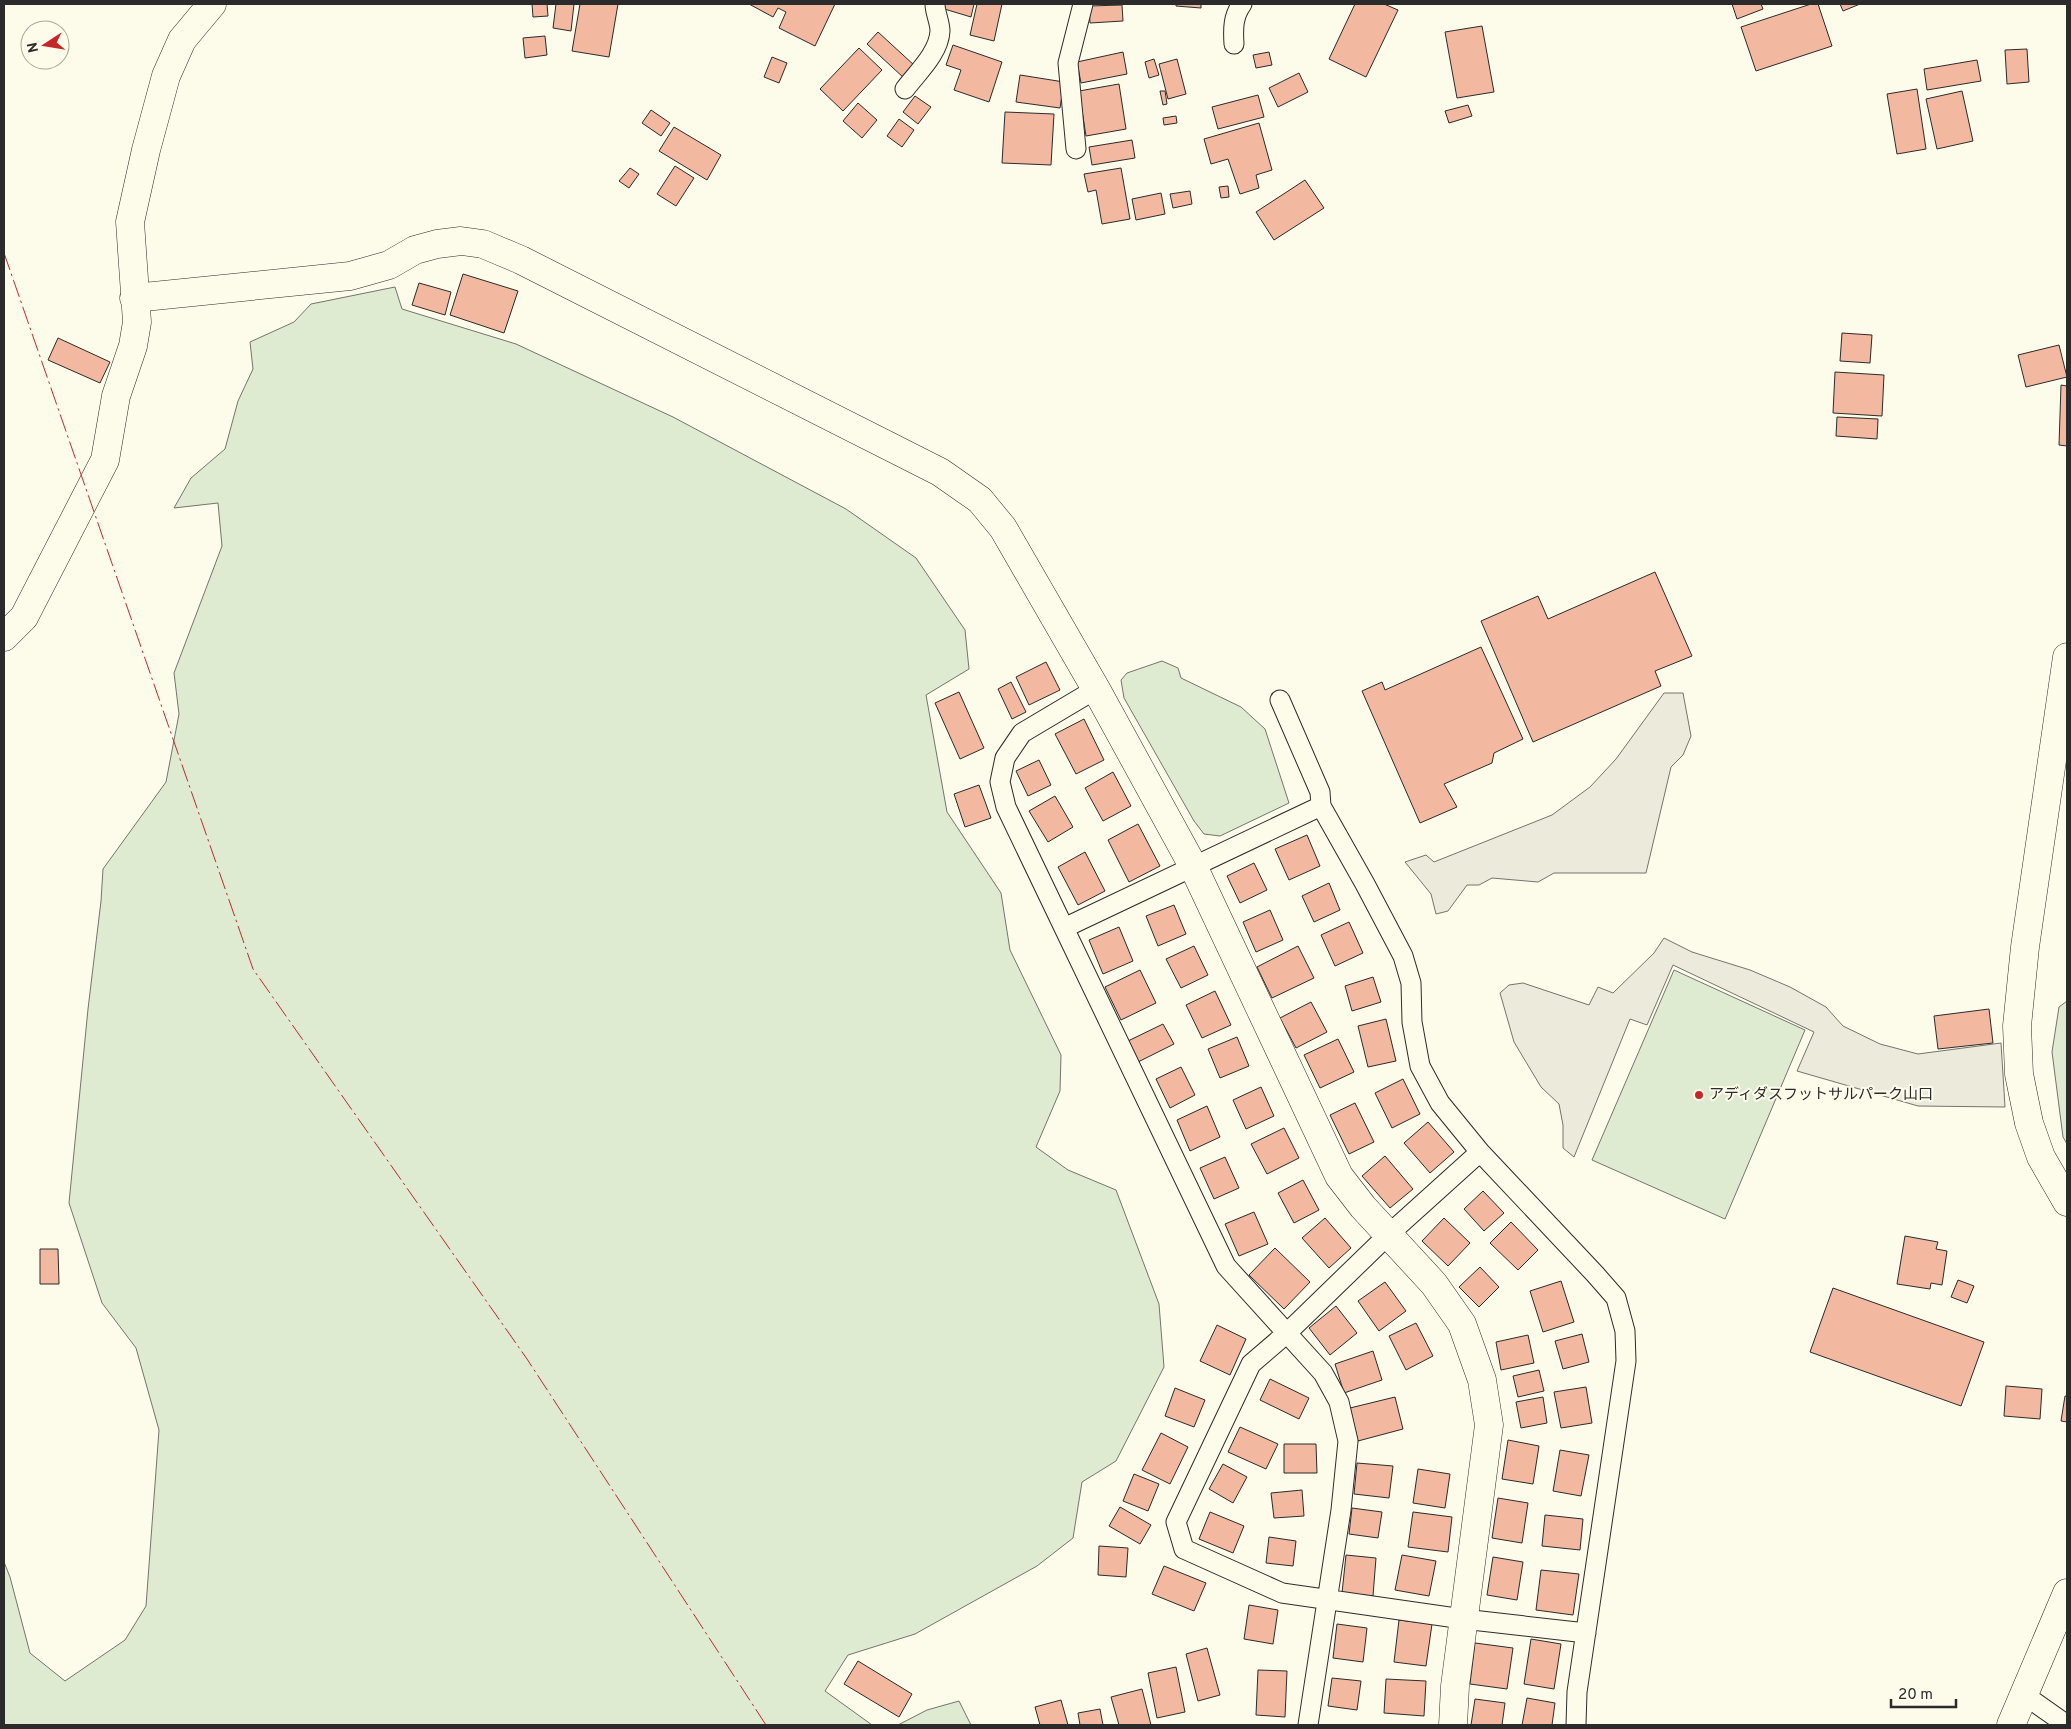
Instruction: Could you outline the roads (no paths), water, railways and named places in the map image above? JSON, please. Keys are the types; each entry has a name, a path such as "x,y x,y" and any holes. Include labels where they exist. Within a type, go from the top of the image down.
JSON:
{"street":[{"path":"4,637 24,617 106,460 116,396 133,346 137,322 130,222 146,150 166,76 182,40 212,4"},
{"path":"905,89 936,46 940,32 934,4"},
{"path":"1076,149 1068,63 1083,4"},
{"path":"1234,44 1233,27 1237,10 1242,4"},
{"path":"134,298 350,276 389,265 415,250 437,244 461,241 483,244 521,260 940,472 980,500 1003,528 1096,689 1193,866 1339,1176 1363,1207 1434,1284 1462,1324 1482,1380 1489,1425 1463,1618 1455,1686 1453,1725"},
{"path":"2067,657 2025,947 2017,1026 2019,1074 2029,1123 2041,1157 2067,1202"},
{"path":"1096,689 1022,733 1004,758 1000,782 1006,807 1226,1266 1323,1373 1339,1402 1348,1441 1341,1510 1308,1725"},
{"path":"1280,700 1320,792 1321,806 1403,956 1411,983 1412,1022 1420,1066 1440,1103 1480,1152 1616,1298 1625,1331 1626,1361 1577,1692 1576,1725"},
{"path":"1064,928 1321,806"},
{"path":"1480,1152 1388,1235 1287,1333 1251,1364 1176,1522 1184,1550 1282,1593 1586,1633"},
{"path":"2011,1725 2067,1593"},
{"path":"2023,1694 2067,1725"}],"place":[{"name":"アディダスフットサルパーク山口","path":"1699,1095"}]}
